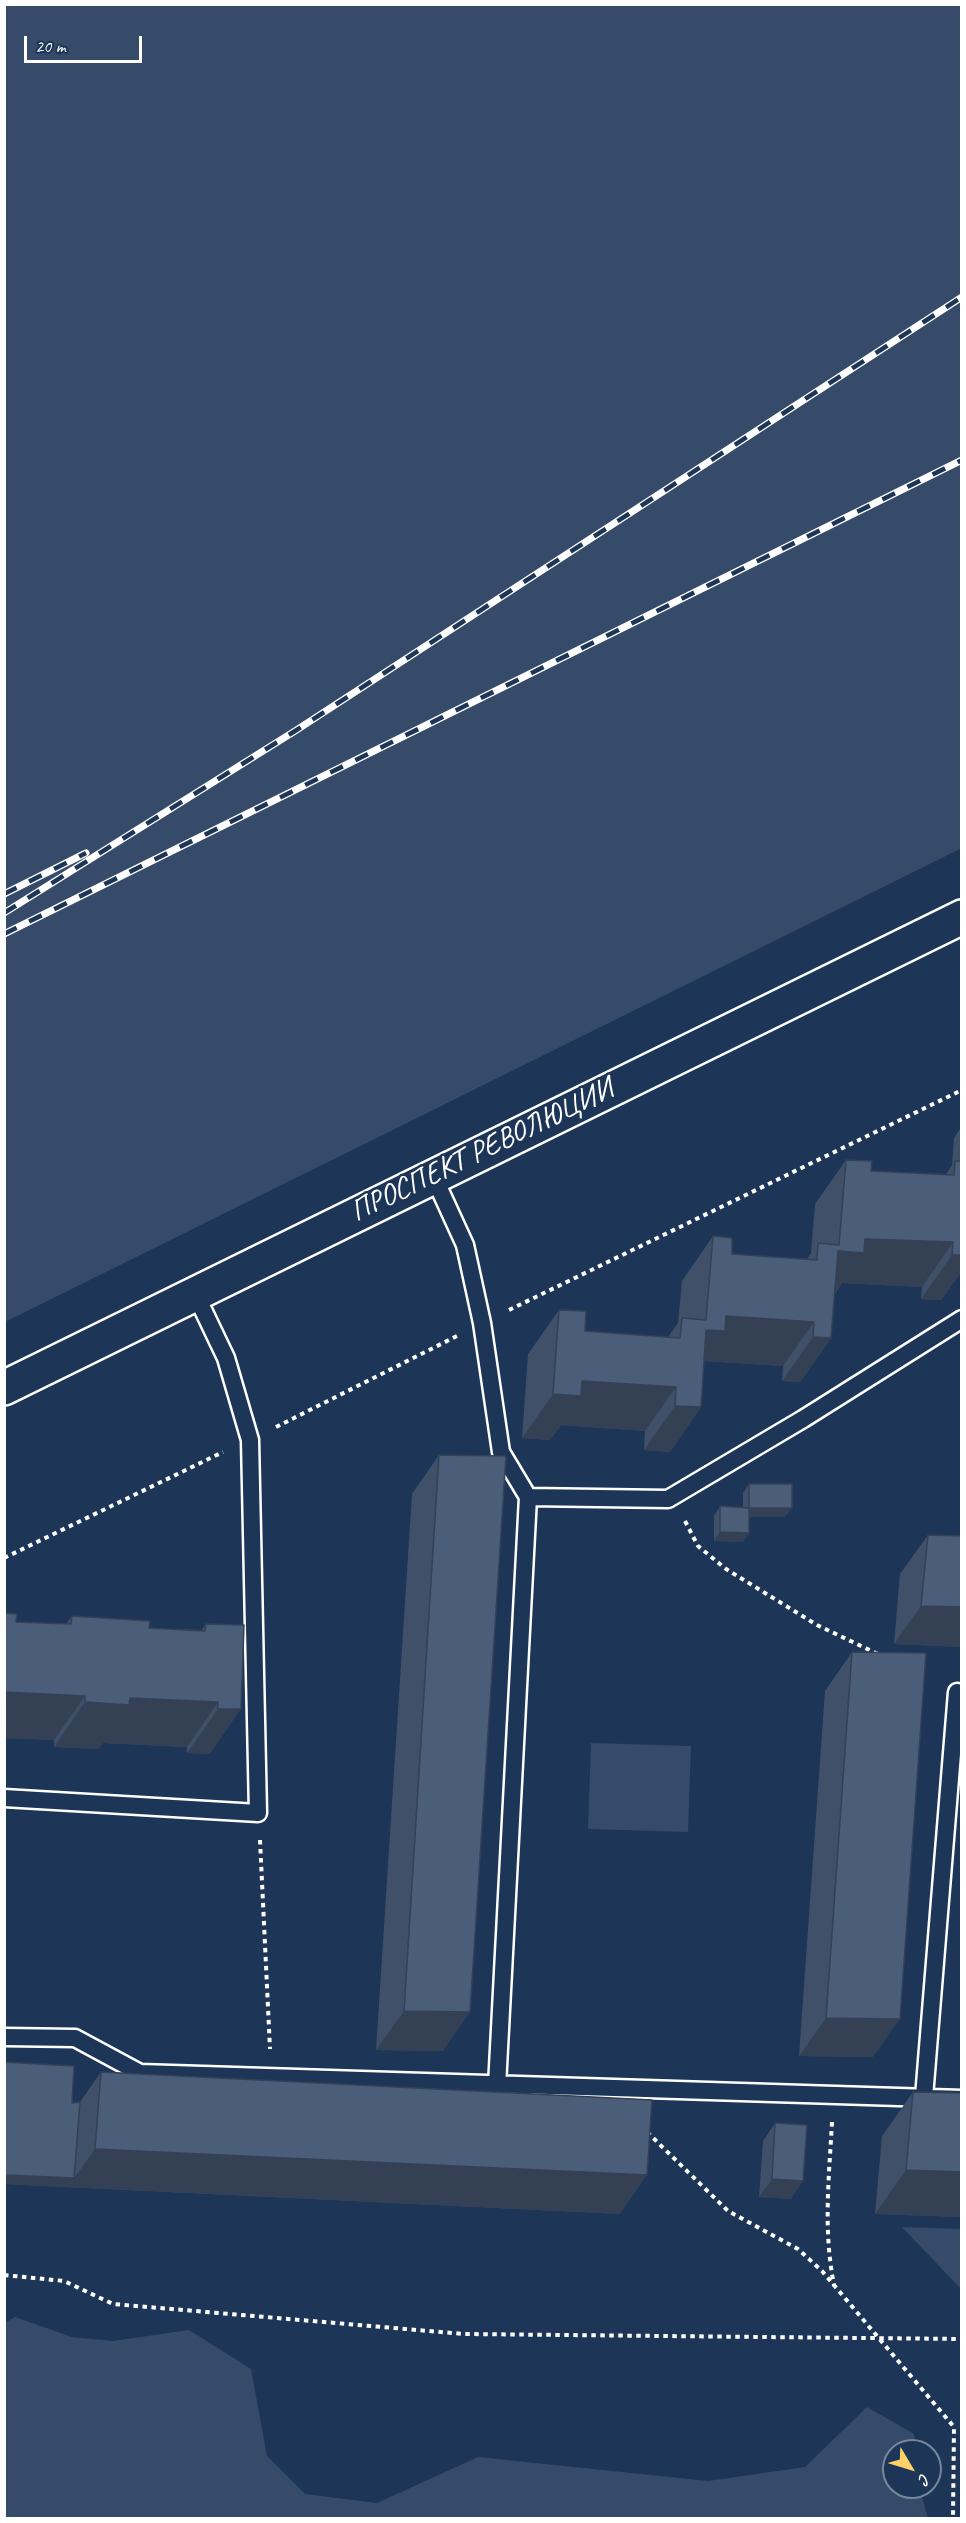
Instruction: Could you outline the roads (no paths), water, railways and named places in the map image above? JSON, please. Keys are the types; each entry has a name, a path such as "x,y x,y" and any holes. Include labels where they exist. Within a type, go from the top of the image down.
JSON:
{"main road":[{"name":"ПРОСПЕКТ РЕВОЛЮЦИИ","path":"4,1388 433,1175 962,917"}],"lane":[{"path":"433,1175 465,1245 482,1323 501,1452 528,1497 497,2086"},
{"path":"4,1798 258,1813 250,1440 226,1358 195,1293"},
{"path":"528,1497 668,1499 803,1419 962,1319"},
{"path":"924,2097 957,1692 962,1693"},
{"path":"4,2037 75,2038 140,2073 962,2099"}],"railway":[{"path":"4,913 295,731 962,297"},
{"path":"4,934 962,460"},
{"path":"4,894 86,853"}]}
